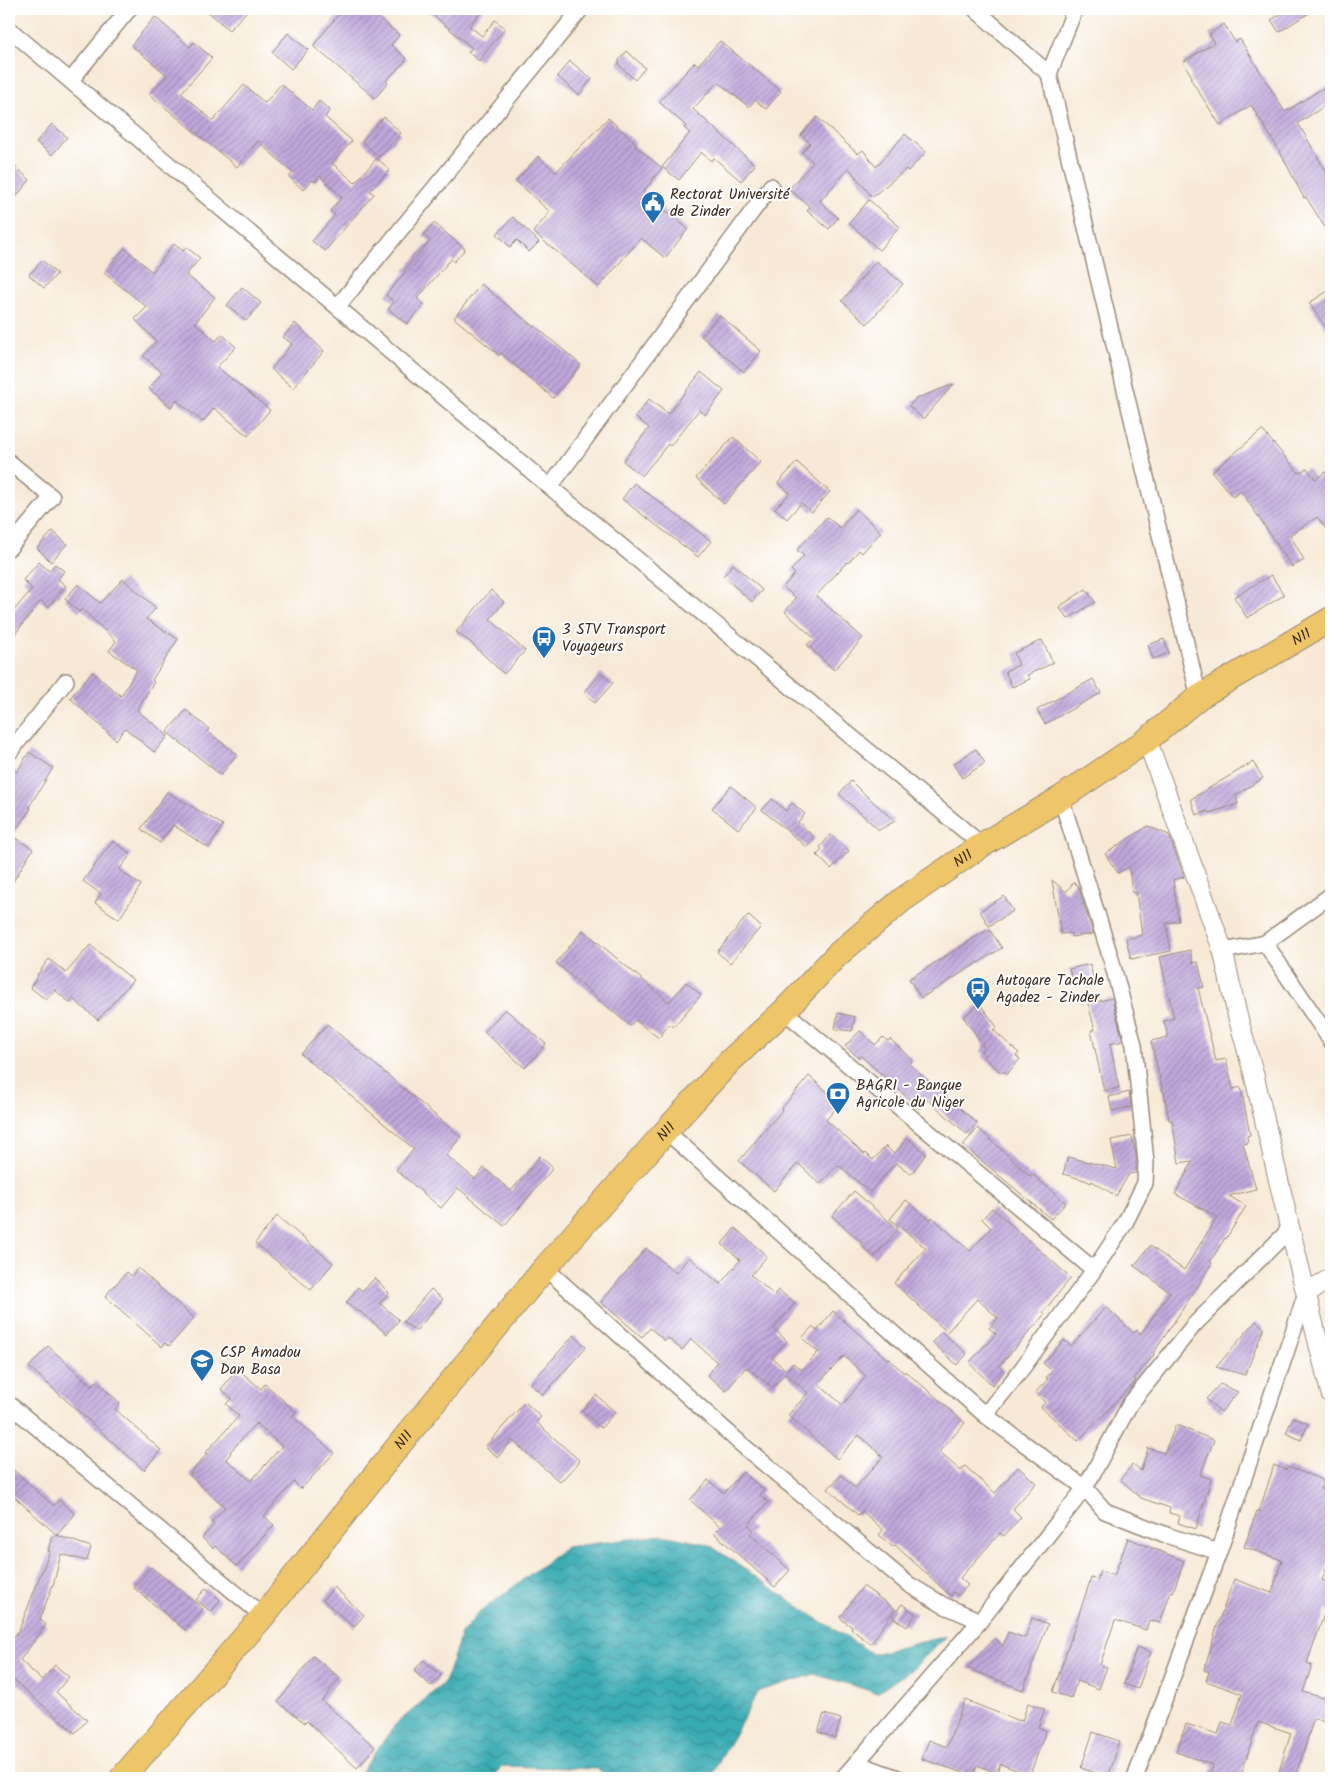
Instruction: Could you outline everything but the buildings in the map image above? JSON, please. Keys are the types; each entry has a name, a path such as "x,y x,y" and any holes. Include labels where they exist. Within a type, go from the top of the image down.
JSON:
{"main road":[{"name":"N11","path":"122,1778 263,1616 403,1440 544,1268 729,1062 784,1011 837,956 902,900 982,845 1061,798 1147,740 1199,697 1331,619"}],"street":[{"path":"71,80 129,9"},
{"path":"338,306 581,9"},
{"path":"974,9 1049,74"},
{"path":"1075,9 1049,74 1199,697"},
{"path":"9,28 550,488 982,845"},
{"path":"550,488 771,186"},
{"path":"9,462 52,497 9,548"},
{"path":"9,753 66,681"},
{"path":"1147,740 1224,951 1237,1014 1254,1075 1331,1394"},
{"path":"985,1415 1018,1374 1094,1270 1125,1223 1145,1183 1146,1162 1134,1045 1111,959 1061,798"},
{"path":"1224,951 1265,943 1331,894"},
{"path":"1265,943 1331,1041"},
{"path":"784,1011 1094,1270"},
{"path":"666,1131 985,1415 1085,1488 1105,1511 1169,1536 1219,1552"},
{"path":"843,1778 980,1621 1085,1488 1130,1404 1194,1325 1290,1229"},
{"path":"544,1268 741,1444 908,1584 943,1605 980,1621"},
{"path":"1135,1778 1219,1552 1306,1293 1330,1283"},
{"path":"9,1404 263,1616"},
{"path":"856,1763 898,1778"}],"water":[{"path":"662,1535 708,1544 807,1612 873,1654 946,1636 914,1668 877,1693 815,1674 759,1691 710,1778 613,1778 597,1769 502,1766 493,1778 356,1778 395,1725 445,1682 461,1634 479,1613 566,1547"}],"place":[{"name":"Rectorat Université de Zinder","path":"653,224"},
{"name":"3 STV Transport Voyageurs","path":"544,659"},
{"name":"Autogare Tachale Agadez - Zinder","path":"978,1010"},
{"name":"BAGRI - Banque Agricole du Niger","path":"838,1115"},
{"name":"CSP Amadou Dan Basa","path":"202,1382"}]}
